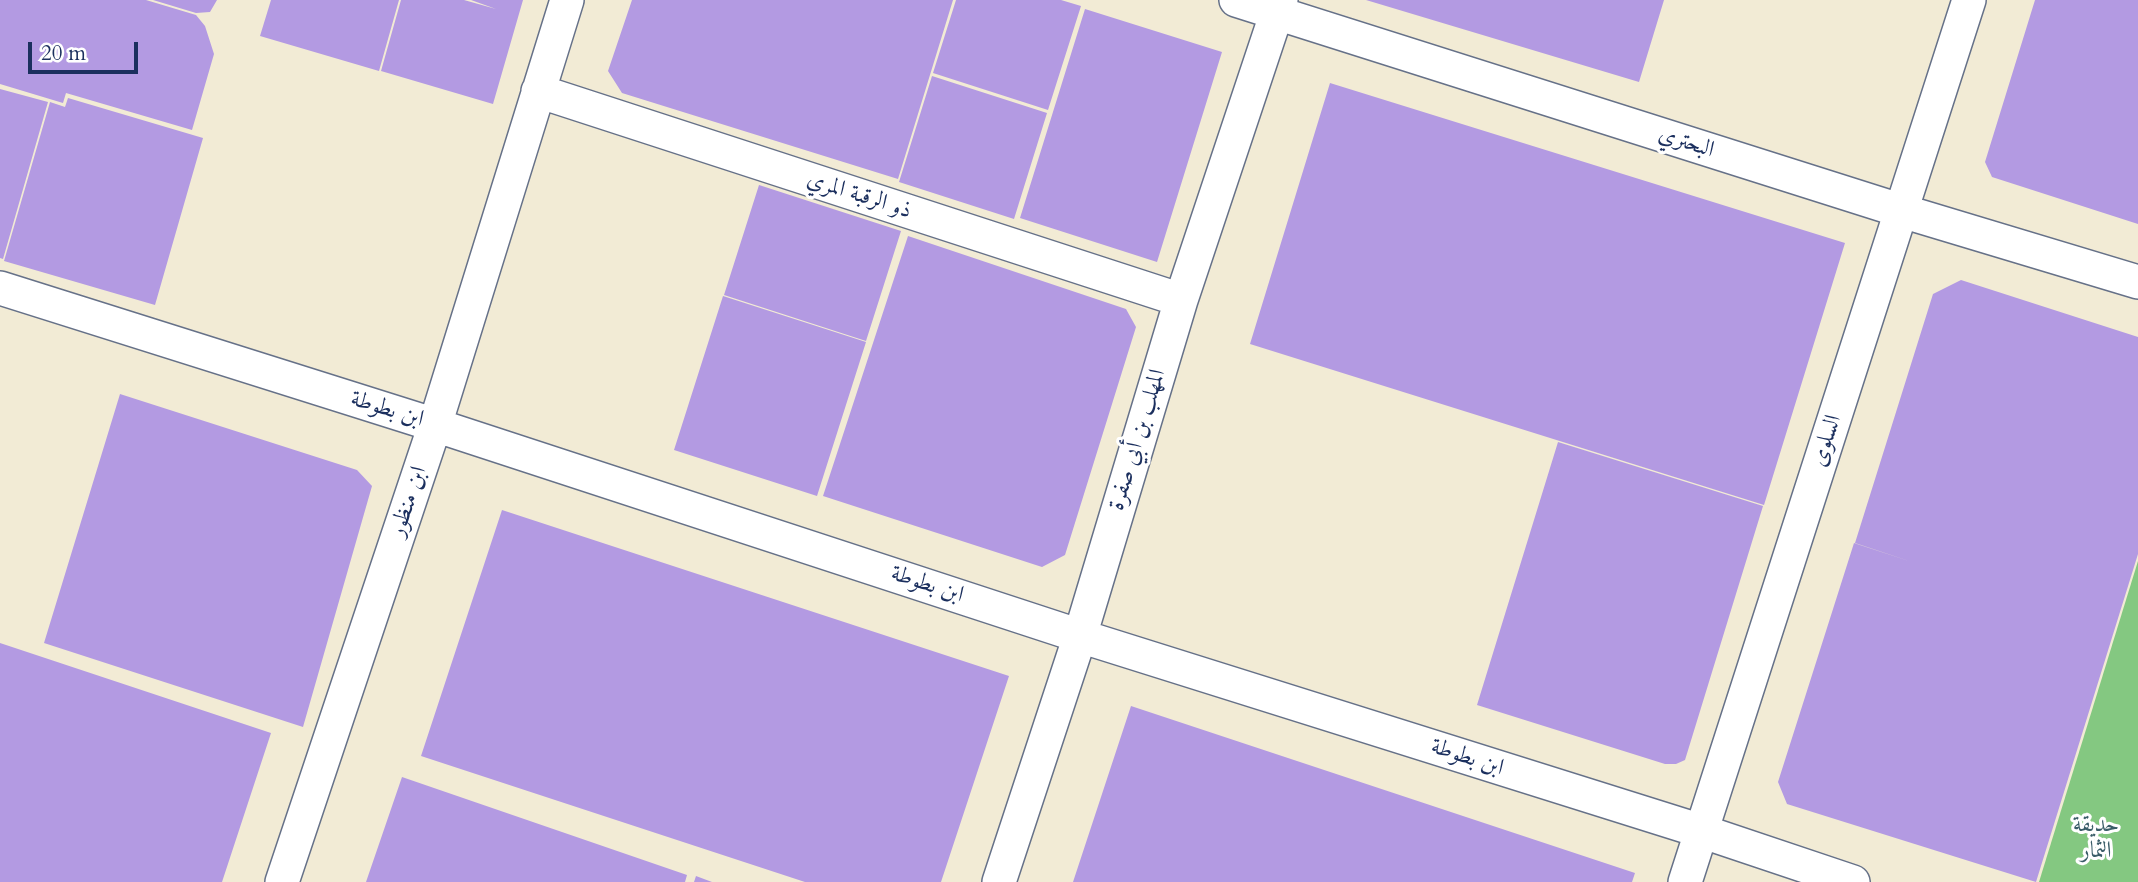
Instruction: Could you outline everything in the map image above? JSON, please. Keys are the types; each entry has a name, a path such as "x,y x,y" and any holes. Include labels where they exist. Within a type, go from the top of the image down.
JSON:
{"street":[{"name":"ابن منظور","path":"282,882 435,425 567,0"},
{"name":"البحتري","path":"1236,0 1279,7 1902,211 2138,282"},
{"name":"السلوى","path":"1685,882 1969,0"},
{"name":"المهلب بن أبي صفرة","path":"999,882 1080,636 1181,300 1279,7"},
{"name":"ذو الرقبة المري","path":"538,91 1181,300"},
{"name":"ابن بطوطة","path":"0,288 435,425 1080,636 1701,831 1853,882"}],"green space":[{"name":"حديقة الثمار","path":"2138,561 2138,882 2039,882"}],"building":[{"path":"0,0 146,0 196,15 205,26 214,54 192,130 66,93 63,103 0,84"},
{"path":"153,0 217,0 210,12 196,13"},
{"path":"271,0 399,0 379,71 260,36"},
{"path":"401,0 464,0 496,9 471,0 523,0 493,104 381,71"},
{"path":"632,0 953,0 898,179 622,93 608,71"},
{"path":"956,0 1061,0 1081,6 1048,110 933,73"},
{"path":"1366,0 1664,0 1639,82"},
{"path":"2035,0 2138,0 2138,224 1992,177 1985,162"},
{"path":"1085,9 1222,52 1157,262 1020,218"},
{"path":"932,76 1047,113 1014,219 899,182"},
{"path":"1330,83 1845,243 1764,505 1250,344"},
{"path":"0,89 48,102 3,259 0,258"},
{"path":"68,98 203,138 155,305 4,261 50,102 65,107"},
{"path":"759,185 901,231 866,341 724,295"},
{"path":"908,236 1126,309 1136,327 1065,555 1042,567 823,496"},
{"path":"1961,280 2138,337 2138,554 2036,882 1787,804 1778,782 1854,543 1912,562 1855,543 1933,294"},
{"path":"723,296 866,342 817,496 674,450"},
{"path":"120,394 357,470 372,486 303,727 44,643"},
{"path":"1558,442 1763,506 1685,760 1676,764 1665,764 1477,705"},
{"path":"502,510 1009,676 941,882 805,882 421,756"},
{"path":"0,643 271,733 222,882 0,882"},
{"path":"1131,706 1635,873 1632,882 1073,882"},
{"path":"402,777 687,875 685,882 366,882"},
{"path":"696,876 712,882 694,882"}]}
